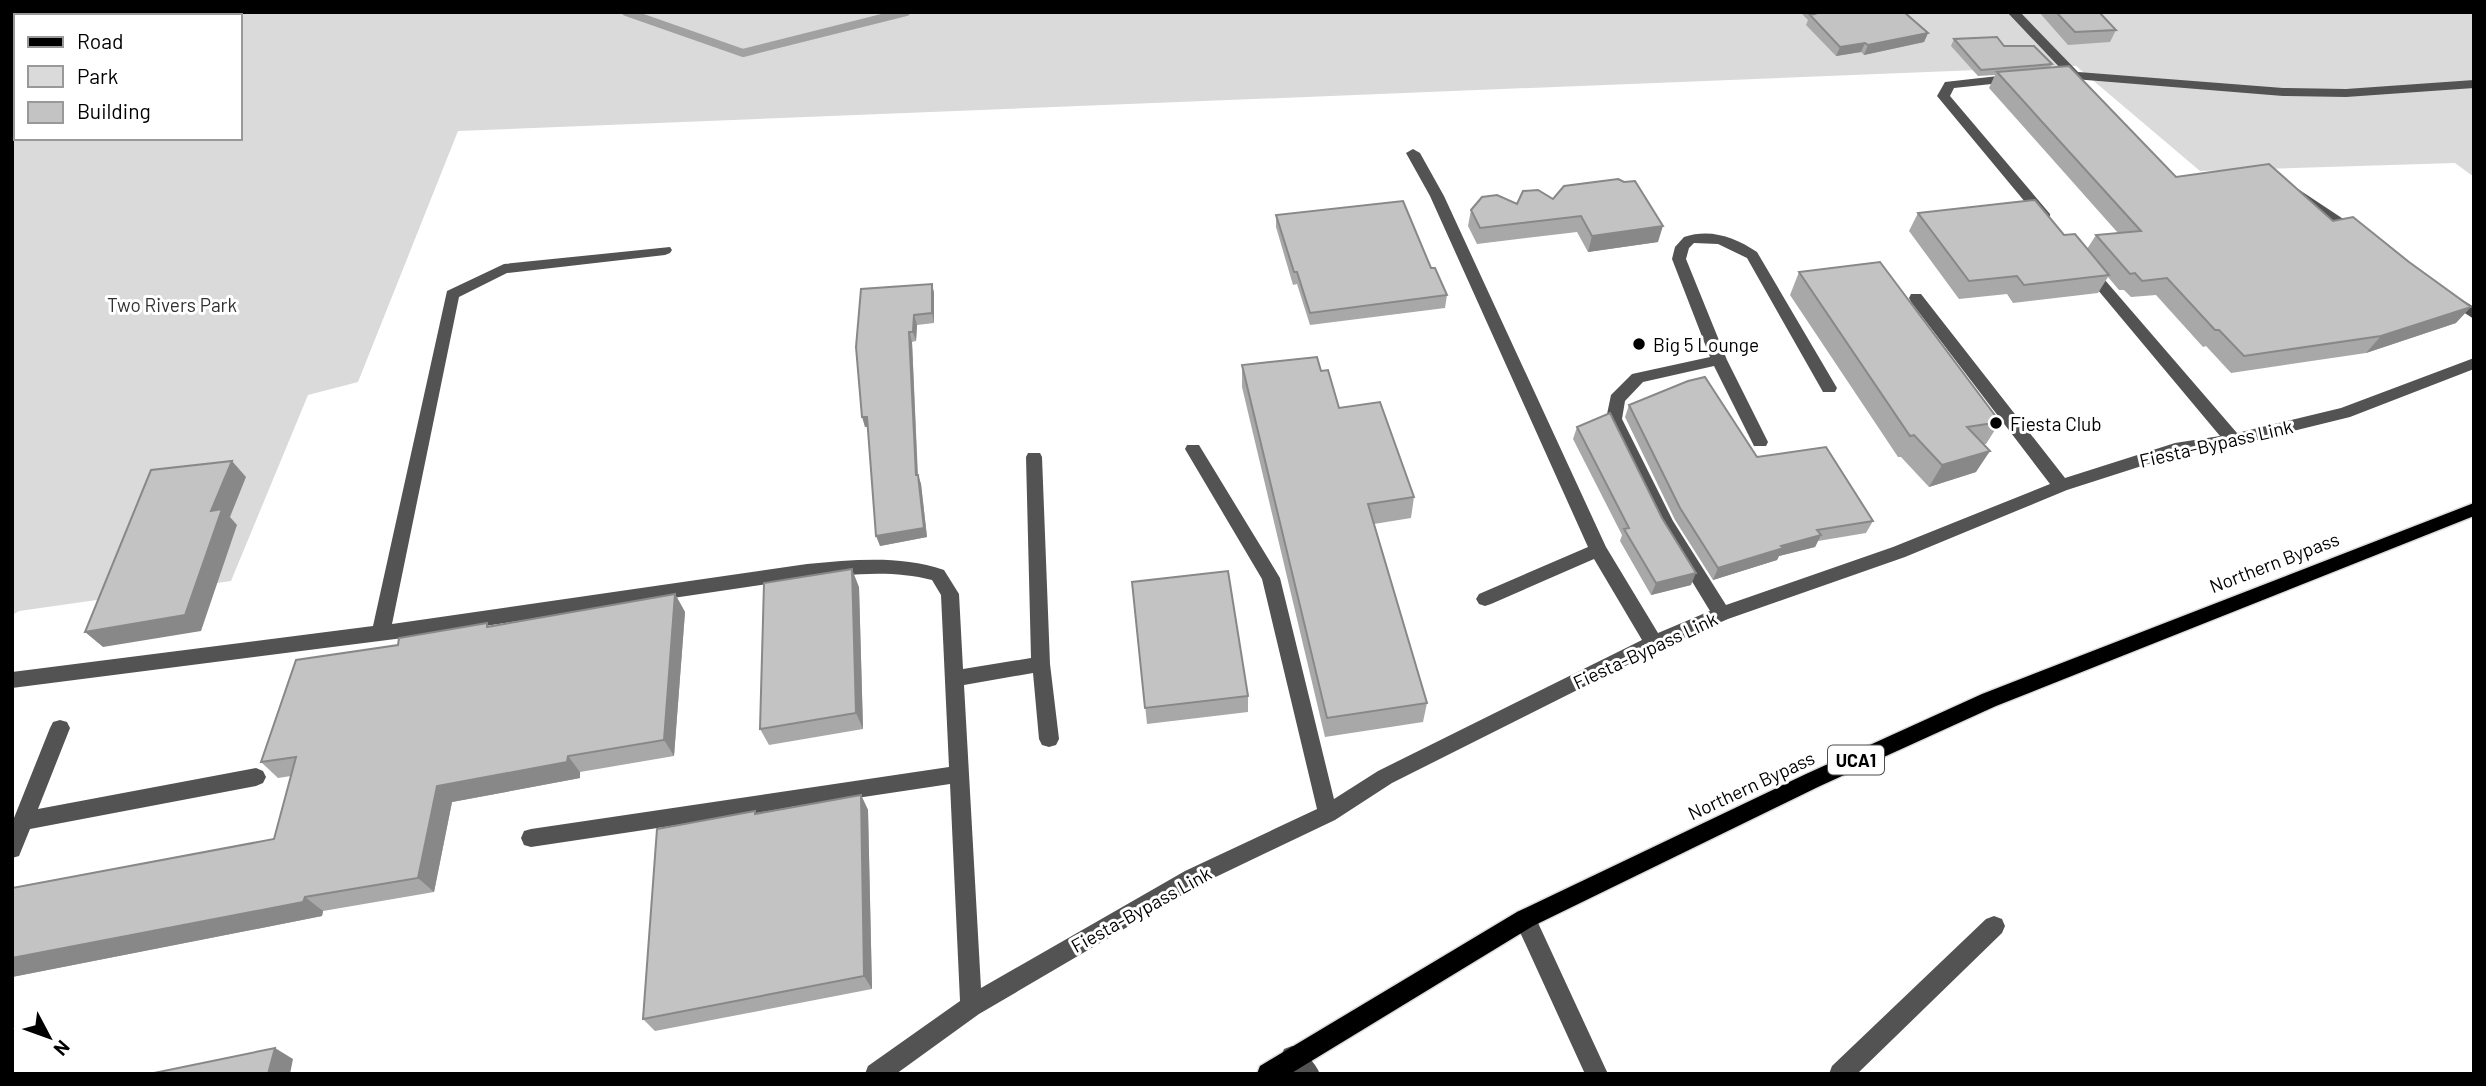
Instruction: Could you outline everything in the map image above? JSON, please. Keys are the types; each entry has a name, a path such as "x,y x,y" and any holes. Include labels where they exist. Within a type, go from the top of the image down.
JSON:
{"main road":[{"name":"Northern Bypass","path":"1268,1074 1292,1057 1525,919 1813,780 1989,700 2474,509"}],"street":[{"path":"2013,12 2074,75"},
{"path":"2057,232 1943,96 1949,85 2074,75 2283,92 2346,93 2474,84"},
{"path":"1413,153 1437,196 1598,550 1654,643"},
{"path":"2286,186 2364,239"},
{"path":"1760,442 1719,360 1679,259 1680,248 1692,238 1705,237 1729,242 1752,255 1829,388"},
{"path":"381,633 452,294 504,269 665,250"},
{"path":"2075,253 2233,440"},
{"path":"2430,284 2474,314"},
{"path":"1916,298 2061,486"},
{"path":"1719,360 1639,378 1617,399 1614,419 1666,524 1722,614"},
{"name":"Fiesta-Bypass Link","path":"876,1074 971,1006 1192,878 1328,814 1385,777 1654,643 1722,614 1899,552 2061,486 2175,449 2233,440 2344,413 2474,363"},
{"path":"1193,449 1271,578 1328,814"},
{"path":"1034,457 1041,664 1049,739"},
{"path":"1485,599 1598,550"},
{"path":"12,680 381,633 807,571 872,566 912,568 938,575 950,594 971,1006"},
{"path":"953,678 1041,664"},
{"path":"12,849 60,728"},
{"path":"531,838 958,774"},
{"path":"23,821 256,777"},
{"path":"1525,919 1597,1074"},
{"path":"1840,1074 1994,926"},
{"path":"1292,1057 1309,1074"}],"green space":[{"name":"Two Rivers Park","path":"12,12 2474,12 2474,177 2455,163 2200,171 2076,66 458,131 358,382 308,395 231,581 19,611 12,615"}],"building":[{"path":"1813,12 1904,12 1928,33 1868,45 1865,43 1840,47 1810,15 1815,14"},
{"path":"2056,12 2099,12 2116,30 2075,32"},
{"path":"1997,37 2004,46 2034,46 2052,64 1981,70 1954,39"},
{"path":"2069,66 2176,177 2269,164 2333,221 2353,217 2471,307 2381,336 2244,356 2219,330 2215,330 2167,278 2142,281 2135,273 2130,274 2096,235 2141,231 1997,72"},
{"path":"1618,179 1624,182 1635,181 1663,226 1592,236 1581,216 1480,228 1471,210 1482,197 1497,195 1517,204 1523,191 1538,190 1553,199 1564,186"},
{"path":"2035,200 2064,235 2075,234 2109,275 2024,285 2017,276 1969,281 1918,213"},
{"path":"1403,201 1431,268 1435,268 1447,295 1310,313 1276,215"},
{"path":"1880,262 2000,422 1967,427 1990,451 1942,465 1914,435 1910,436 1799,272"},
{"path":"932,284 932,313 914,315 913,332 909,332 916,475 924,528 876,536 867,417 862,417 856,347 861,289"},
{"path":"1317,357 1321,371 1328,370 1339,408 1380,402 1414,497 1368,504 1427,703 1327,718 1242,365"},
{"path":"1705,377 1757,457 1826,447 1873,521 1817,530 1821,535 1718,568 1680,508 1629,405 1688,381"},
{"path":"1610,413 1662,518 1696,573 1656,583 1624,529 1629,528 1577,427"},
{"path":"232,461 211,511 222,509 185,615 85,632 151,470"},
{"path":"852,569 856,713 760,729 764,583"},
{"path":"1228,571 1248,696 1145,708 1132,582"},
{"path":"675,594 664,740 568,756 567,762 437,786 418,878 305,897 303,902 12,958 12,888 274,839 296,757 261,762 296,660 398,645 399,638 487,623 487,627"},
{"path":"861,795 864,976 643,1019 657,829"},
{"path":"275,1048 268,1074 149,1074"}],"waterway":[{"path":"626,12 743,53 906,12"}],"place":[{"name":"Big 5 Lounge","path":"1639,344"},
{"name":"Fiesta Club","path":"1996,423"}]}
